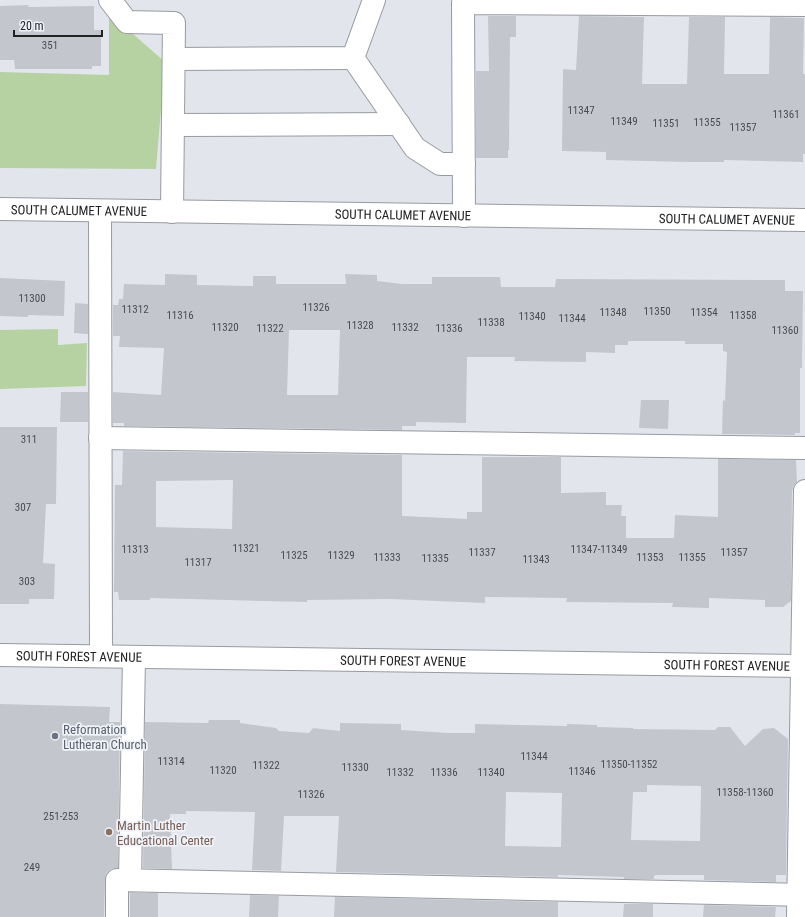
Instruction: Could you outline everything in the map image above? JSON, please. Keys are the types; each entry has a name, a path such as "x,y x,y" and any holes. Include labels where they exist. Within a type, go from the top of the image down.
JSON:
{"street":[{"path":"110,0 127,22 174,23 172,212"},
{"path":"353,58 374,0"},
{"path":"464,216 463,3 805,4"},
{"path":"174,59 353,58"},
{"path":"353,58 415,148 440,164 464,164"},
{"path":"174,125 399,124"},
{"name":"SOUTH CALUMET AVENUE","path":"0,209 805,220"},
{"path":"100,211 101,656"},
{"path":"100,438 805,448"},
{"path":"798,917 802,895 805,491"},
{"name":"SOUTH FOREST AVENUE","path":"0,655 804,666"},
{"path":"130,880 134,657"},
{"path":"117,917 117,880 802,895"}],"green space":[{"path":"109,13 165,62 156,169 0,168 0,72 109,75"},
{"path":"58,329 58,345 87,343 86,386 0,389 0,330"}],"building":[{"path":"29,5 28,7 94,6 94,30 101,30 101,66 92,66 92,69 15,69 14,60 0,60 0,6"},
{"path":"488,16 516,16 516,37 510,37 508,158 476,158 476,71 489,71"},
{"path":"579,16 644,17 642,84 687,84 689,17 725,17 724,74 769,74 770,17 804,18 803,74 805,74 805,154 803,154 803,162 606,160 606,152 562,151 563,69 576,70"},
{"path":"165,274 197,275 197,285 253,286 253,276 276,276 276,284 346,284 345,274 377,275 377,281 402,284 432,284 432,277 500,277 501,287 555,287 556,279 785,280 785,291 803,291 802,368 800,368 800,433 795,433 795,435 722,434 727,352 723,351 723,344 685,344 685,341 628,341 628,345 615,345 615,353 586,352 586,362 514,361 515,357 467,357 466,423 416,422 416,426 402,426 402,430 124,426 124,423 113,423 113,392 161,395 164,348 119,347 120,336 113,336 113,305 118,305 119,299 123,299 124,284 165,285","holes":["289,330 340,330 338,395 287,395"]},
{"path":"0,278 65,281 64,316 0,316"},
{"path":"75,303 88,304 88,334 74,333"},
{"path":"61,392 88,392 88,422 60,422"},
{"path":"641,400 669,400 668,429 639,428"},
{"path":"0,427 57,427 56,504 46,504 43,563 55,564 54,599 29,599 29,604 0,604"},
{"path":"123,451 402,455 402,516 467,519 467,512 482,512 482,457 561,457 561,493 606,492 606,505 622,505 621,516 626,516 626,538 674,538 675,515 718,517 718,459 796,460 797,482 792,491 791,601 783,607 765,607 765,600 709,598 709,608 672,607 673,603 566,602 567,598 485,597 485,603 390,599 307,600 307,602 150,598 150,600 119,600 118,592 114,592 115,485 122,485","holes":["233,480 232,529 156,527 156,481"]},
{"path":"0,704 110,707 109,722 120,722 118,868 111,869 106,873 104,917 0,917"},
{"path":"209,720 240,720 240,723 276,728 279,731 309,733 313,728 340,731 340,723 401,724 401,730 449,733 475,733 475,724 567,726 567,724 597,725 597,727 633,729 715,730 718,727 730,727 745,746 763,729 774,728 788,739 786,875 776,875 776,882 704,880 704,875 656,875 654,876 654,879 624,879 624,877 558,875 558,877 336,872 339,816 284,816 281,871 252,870 255,812 186,811 186,814 170,814 172,869 143,868 145,722 208,723","holes":["647,785 701,786 700,841 631,840 633,792 647,792","506,792 562,793 561,847 505,846"]},
{"path":"130,893 158,893 158,917 130,917"},
{"path":"250,895 279,896 278,917 249,917"},
{"path":"335,897 558,902 558,917 334,917"},
{"path":"624,904 653,904 653,917 623,917"},
{"path":"704,905 776,907 775,917 703,917"}],"place":[{"name":"Reformation Lutheran Church","path":"55,736"},
{"name":"Martin Luther Educational Center","path":"109,832"}]}
